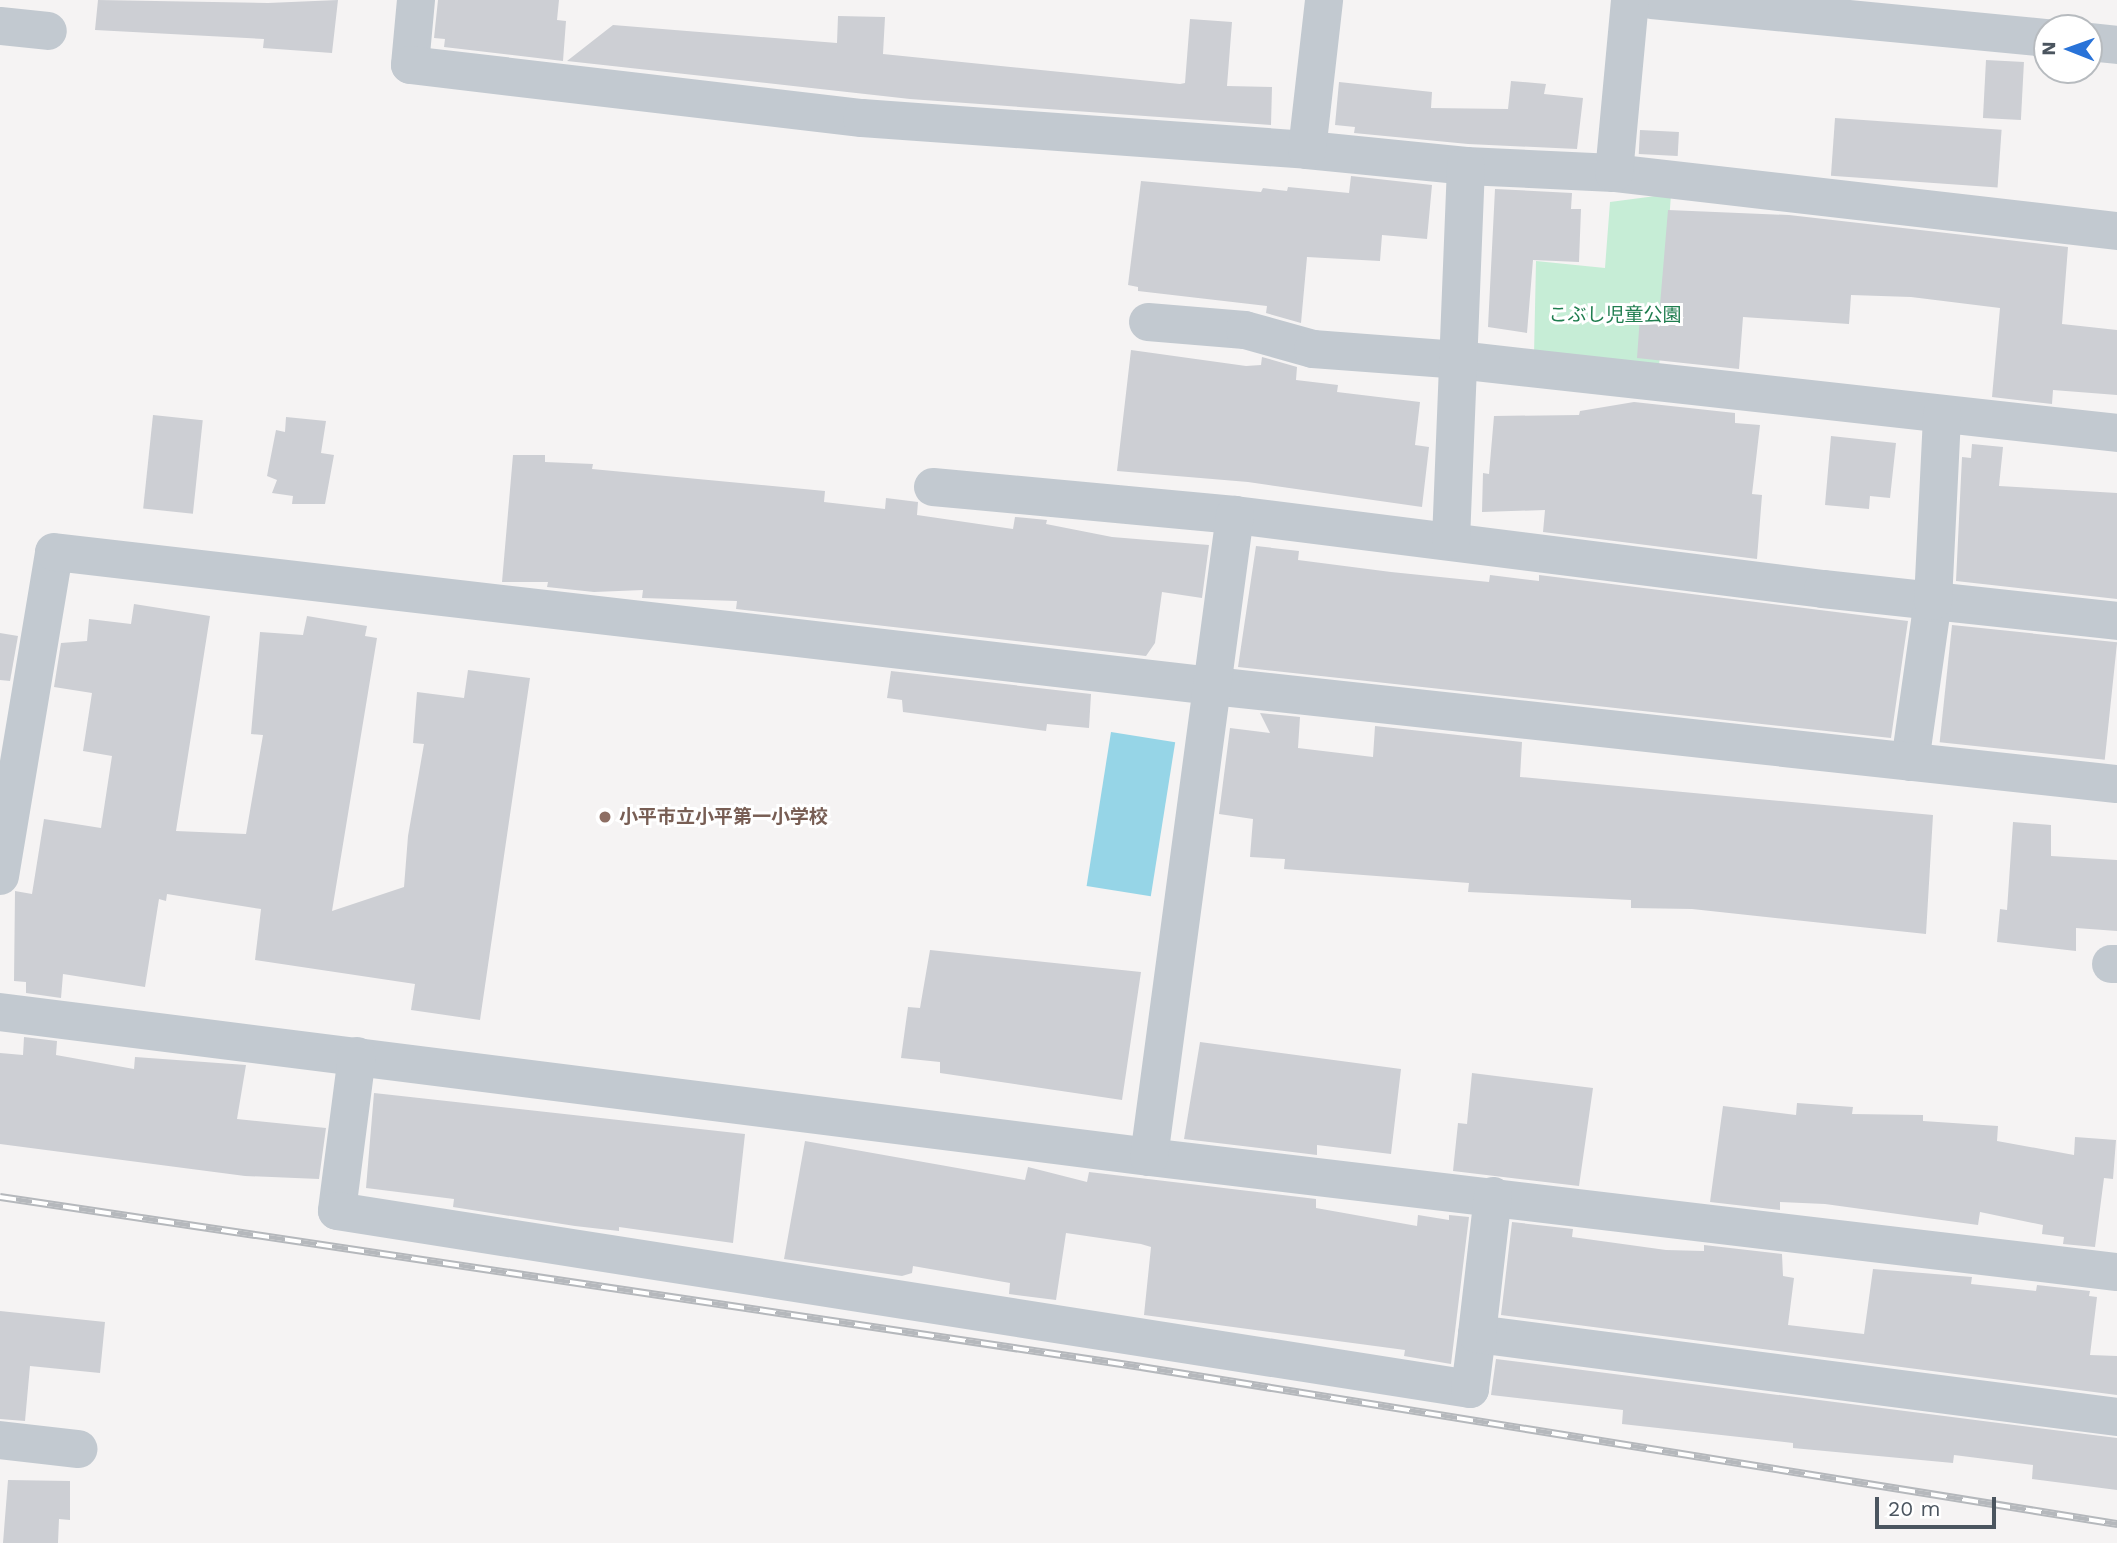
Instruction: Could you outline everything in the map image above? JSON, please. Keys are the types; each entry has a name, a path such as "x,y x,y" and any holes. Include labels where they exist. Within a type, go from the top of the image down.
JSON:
{"street":[{"path":"416,0 410,65 862,118 1307,150 1466,166 1614,173 2117,231"},
{"path":"1307,150 1324,0"},
{"path":"1614,173 1630,0"},
{"path":"1652,0 2033,37"},
{"path":"0,26 48,31"},
{"path":"1451,540 1466,166"},
{"path":"1148,322 1245,330 1313,349 1458,360 2117,433"},
{"path":"1910,762 1933,601 1942,414"},
{"path":"933,487 1235,515 2117,621"},
{"path":"1149,1157 1235,515"},
{"path":"0,876 13,717 54,552 1213,686 2117,784"},
{"path":"0,1012 1149,1157 2117,1272"},
{"path":"357,1056 337,1211 1470,1389 1493,1196"},
{"path":"1477,1334 2117,1417"},
{"path":"0,1440 78,1449"}],"green space":[{"name":"こぶし児童公園","path":"1671,194 1659,367 1534,355 1536,261 1605,268 1610,202"}],"water":[{"path":"1111,732 1175,742 1151,896 1087,886"}],"building":[{"path":"98,0 268,3 338,0 332,53 263,48 264,39 95,30"},
{"path":"438,0 559,0 557,20 566,21 563,61 444,47 445,39 434,38"},
{"path":"838,16 885,17 883,54 1180,84 1185,83 1190,19 1232,22 1227,86 1272,87 1271,125 910,99 567,61 613,25 837,43"},
{"path":"1986,60 2024,62 2021,120 1983,118"},
{"path":"1511,81 1546,84 1544,94 1583,98 1577,149 1468,144 1354,133 1355,127 1335,125 1339,82 1432,92 1431,108 1508,109"},
{"path":"1835,118 2002,130 1998,188 1831,176"},
{"path":"1640,130 1679,132 1678,156 1639,154"},
{"path":"1351,176 1432,185 1427,239 1382,235 1380,261 1307,257 1301,323 1266,313 1267,306 1138,291 1138,287 1128,285 1141,181 1261,192 1263,188 1287,191 1288,187 1349,193"},
{"path":"1495,189 1572,193 1571,209 1581,209 1579,262 1533,260 1527,333 1488,327"},
{"path":"1668,210 1789,215 2068,247 2062,324 2117,330 2117,395 2053,390 2052,404 1992,397 2000,308 1911,297 1851,295 1849,324 1743,317 1739,369 1637,358 1640,316 1659,317"},
{"path":"1131,350 1246,366 1261,365 1262,357 1297,367 1296,380 1338,385 1337,392 1420,402 1415,445 1429,447 1422,507 1248,482 1117,471"},
{"path":"1634,402 1735,413 1735,423 1760,425 1752,494 1762,495 1757,559 1543,532 1545,510 1482,512 1483,473 1489,474 1494,416 1579,415 1580,411"},
{"path":"153,415 203,420 193,514 143,508"},
{"path":"286,417 326,421 321,453 334,455 325,504 292,504 293,496 272,493 277,480 267,476 276,430 285,432"},
{"path":"1831,436 1896,443 1890,498 1870,496 1869,509 1825,505"},
{"path":"1972,444 2003,447 1999,486 2117,493 2117,599 1956,581 1962,457 1971,458"},
{"path":"513,455 545,455 545,462 593,464 592,469 825,491 824,502 885,509 886,498 918,502 917,515 1013,529 1015,517 1047,520 1046,524 1112,537 1209,545 1202,598 1162,592 1155,643 1146,656 736,609 737,601 642,598 643,590 594,592 547,587 548,582 502,582"},
{"path":"1256,546 1299,551 1298,560 1391,572 1489,582 1490,575 1539,581 1539,575 1908,621 1891,738 1238,667"},
{"path":"134,604 210,616 176,831 246,834 263,735 251,734 260,632 303,635 307,616 367,626 365,636 377,638 332,911 404,887 408,836 424,744 413,743 417,692 464,698 468,670 530,678 480,1020 411,1010 415,984 255,960 261,909 167,894 166,901 159,899 145,987 63,974 61,998 26,993 26,982 14,981 15,891 32,894 44,819 101,828 112,756 83,751 92,693 54,687 61,643 87,641 89,619 131,624"},
{"path":"1952,625 2117,642 2105,760 1940,742"},
{"path":"0,633 18,636 10,681 0,680"},
{"path":"891,671 1091,694 1089,728 1047,724 1046,731 903,712 902,700 887,698"},
{"path":"1260,713 1300,717 1298,748 1373,757 1375,726 1522,742 1520,777 1933,815 1926,934 1692,909 1631,908 1631,900 1468,892 1469,883 1284,869 1285,859 1250,857 1253,819 1219,814 1230,728 1270,733"},
{"path":"2013,822 2051,825 2051,856 2117,860 2117,931 2076,928 2076,951 1997,942 2000,909 2007,910"},
{"path":"930,950 1141,972 1122,1100 940,1073 940,1062 901,1058 908,1007 920,1008"},
{"path":"24,1037 57,1041 56,1055 134,1069 135,1057 246,1065 237,1119 326,1128 319,1179 245,1176 0,1144 0,1053 23,1055"},
{"path":"1200,1042 1401,1069 1391,1154 1317,1145 1317,1155 1184,1139"},
{"path":"1472,1073 1593,1088 1579,1186 1453,1171 1458,1123 1467,1124"},
{"path":"374,1093 745,1134 733,1243 619,1227 619,1231 575,1226 453,1207 454,1199 366,1188"},
{"path":"1797,1103 1853,1107 1852,1114 1923,1115 1923,1121 1998,1126 1997,1141 2074,1155 2075,1137 2116,1140 2113,1179 2104,1178 2095,1247 2063,1244 2064,1237 2042,1234 2043,1225 1980,1212 1978,1225 1825,1204 1780,1202 1780,1210 1710,1202 1723,1106 1796,1115"},
{"path":"805,1141 1025,1180 1028,1167 1087,1182 1089,1172 1316,1199 1316,1208 1417,1226 1418,1215 1449,1220 1449,1215 1469,1217 1451,1364 1404,1356 1405,1350 1144,1315 1151,1247 1141,1244 1066,1233 1056,1300 1009,1294 1010,1283 913,1266 912,1273 902,1276 784,1259"},
{"path":"1512,1222 1573,1229 1572,1237 1666,1250 1704,1251 1704,1245 1782,1254 1783,1276 1794,1278 1788,1325 1864,1334 1873,1269 1972,1277 1971,1284 2036,1291 2037,1285 2090,1291 2089,1296 2097,1297 2090,1355 2117,1356 2117,1395 1501,1315"},
{"path":"0,1311 105,1322 100,1373 30,1366 25,1421 0,1419"},
{"path":"1496,1359 2117,1438 2117,1490 2032,1479 2033,1465 1954,1455 1953,1463 1793,1448 1793,1443 1622,1424 1623,1410 1491,1395"},
{"path":"8,1480 70,1481 70,1520 59,1519 58,1543 3,1543"}],"railway":[{"path":"0,1197 1141,1367 2117,1524"}],"place":[{"name":"小平市立小平第一小学校","path":"605,817"}]}
